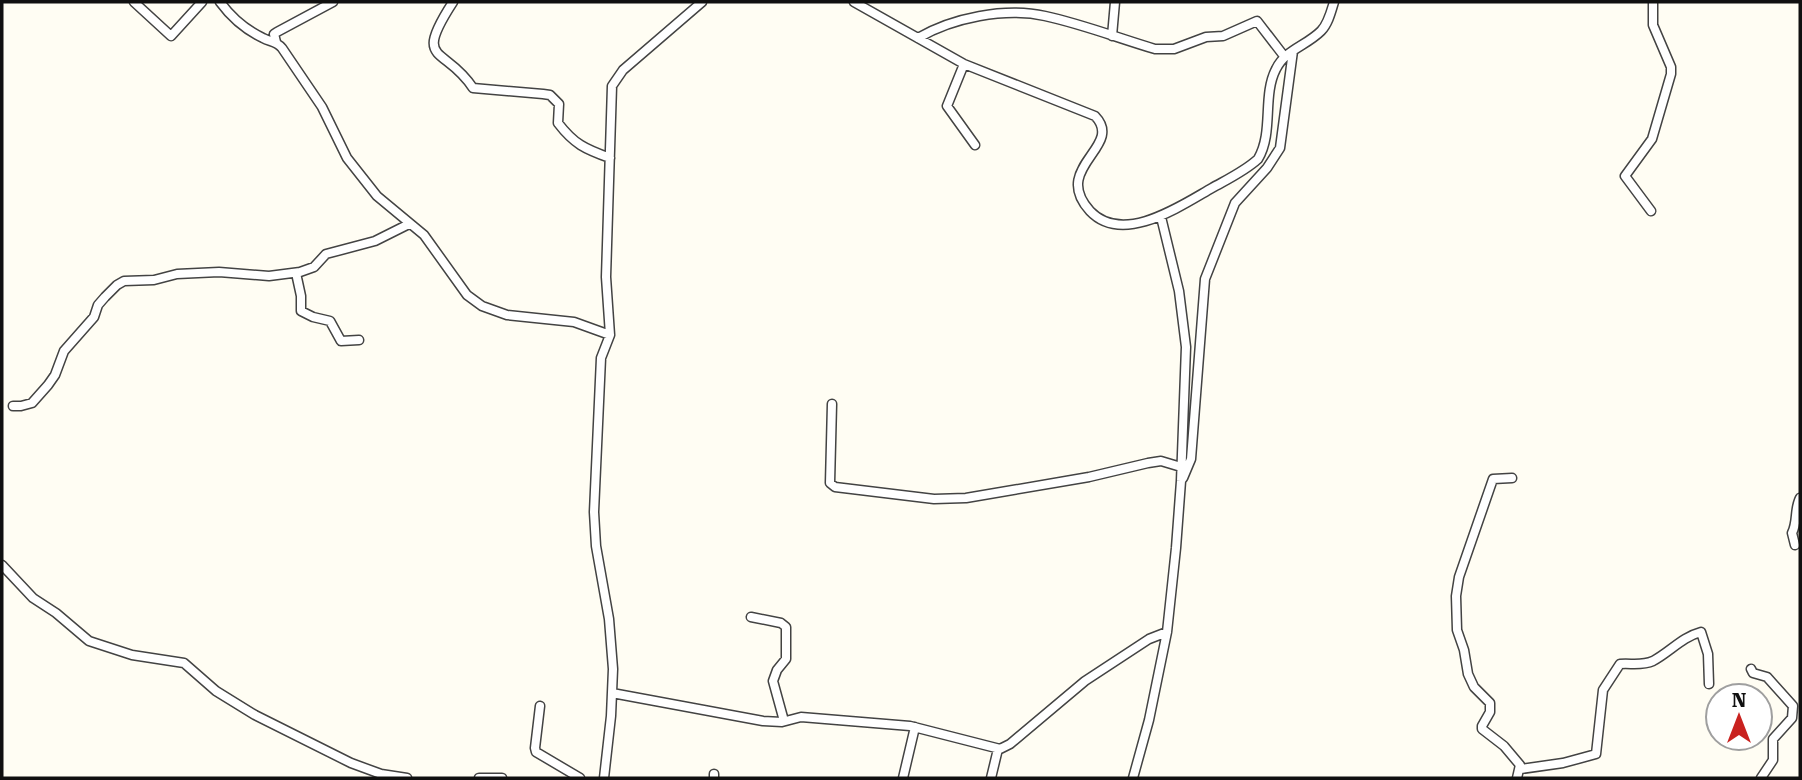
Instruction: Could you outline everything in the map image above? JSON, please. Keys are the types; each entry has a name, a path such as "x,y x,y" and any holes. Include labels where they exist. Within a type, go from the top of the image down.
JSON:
{"street":[{"path":"134,2 171,36 202,2"},
{"path":"220,2 242,25 261,37 276,42"},
{"path":"453,2 438,24 434,38 433,47 438,55 464,75 473,88 550,95 559,104 558,123 574,142 610,158"},
{"path":"604,778 613,656 596,545 594,512 601,358 610,335 606,277 614,82 623,70 702,2"},
{"path":"855,2 964,64 1095,116 1102,126 1102,131 1097,149 1079,173 1078,184 1082,199 1097,216 1113,223 1132,223 1161,217 1258,159 1264,143 1273,75 1284,56 1324,28 1334,2"},
{"path":"1112,36 1115,2"},
{"path":"1651,211 1625,176 1652,139 1671,74 1671,67 1653,25 1653,2"},
{"path":"327,3 274,34 276,42 322,107 347,158 377,197 429,241 467,295 482,306 507,315 574,322 610,335"},
{"path":"918,38 961,19 1014,14 1045,16 1155,49 1174,49 1206,37 1223,36 1257,21 1284,56"},
{"path":"1181,481 1191,459 1205,279 1235,203 1280,148 1293,51"},
{"path":"964,64 947,106 975,145"},
{"path":"1133,778 1149,720 1167,632 1177,548 1181,481 1186,347 1179,291 1161,217"},
{"path":"13,406 21,407 32,402 48,385 64,351 94,317 105,297 124,281 219,272 269,276 296,273 314,267 326,254 375,241 409,224"},
{"path":"296,273 301,310 313,317 330,321 341,341 359,340"},
{"path":"832,404 830,484 835,487 934,499 957,499 1077,479 1161,461 1181,467"},
{"path":"1512,478 1495,478 1485,498 1459,577 1456,616 1468,674 1474,687 1490,703 1490,712 1482,729 1504,746 1520,765 1517,778"},
{"path":"1795,545 1792,533 1800,498"},
{"path":"2,565 33,598 56,613 89,641 132,655 184,663 237,705 365,768 407,778"},
{"path":"751,617 781,623 786,627 786,659 774,675 773,681 784,722"},
{"path":"612,693 762,722 784,722 801,718 915,727 998,749 1010,744 1086,681 1149,639 1167,632"},
{"path":"1521,769 1563,763 1596,754 1603,690 1619,664 1642,664 1653,660 1685,638 1701,632 1708,654 1709,682"},
{"path":"1751,669 1753,673 1767,677 1789,699 1794,711 1792,718 1773,739 1773,760 1761,778"},
{"path":"540,705 536,752 580,778"},
{"path":"903,778 915,727"},
{"path":"991,778 998,749"},
{"path":"364,778 365,768"},
{"path":"479,778 502,778"}]}
